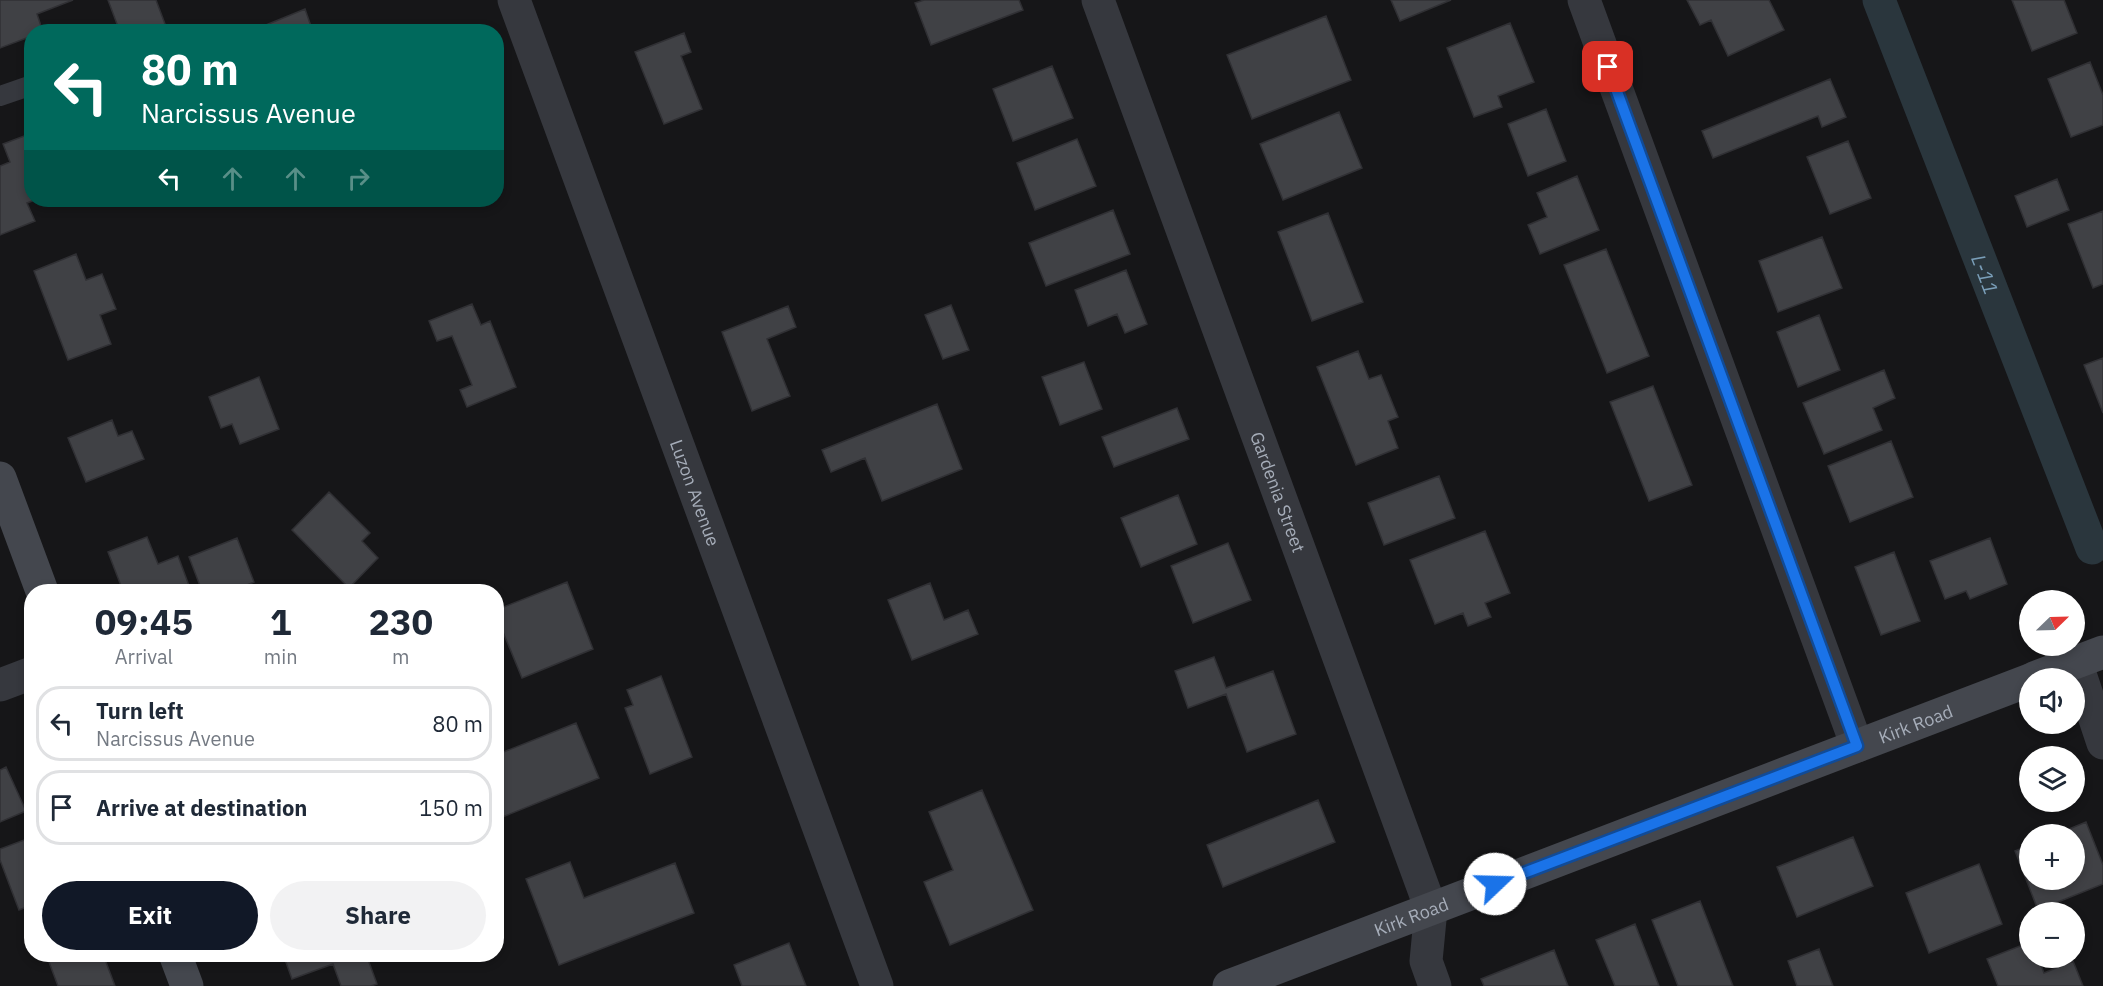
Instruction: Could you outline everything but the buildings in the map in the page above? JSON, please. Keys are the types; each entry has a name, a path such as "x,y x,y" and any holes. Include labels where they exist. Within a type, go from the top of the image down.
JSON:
{"street":[{"name":"Luzon Avenue","path":"513,0 877,986"},
{"name":"Gardenia Street","path":"1098,0 1431,909 1426,961 1435,986"},
{"path":"1584,0 1857,746"},
{"path":"0,478 39,584"},
{"path":"2061,668 2090,657 2103,743"},
{"path":"0,685 24,676"},
{"name":"Kirk Road","path":"1229,986 2019,684"},
{"path":"178,962 187,986"}],"lane":[{"path":"0,96 24,88"}],"waterway":[{"name":"L-11","path":"1879,0 2092,548"}],"route":[{"path":"1495,884 1857,746 1608,67"}]}
